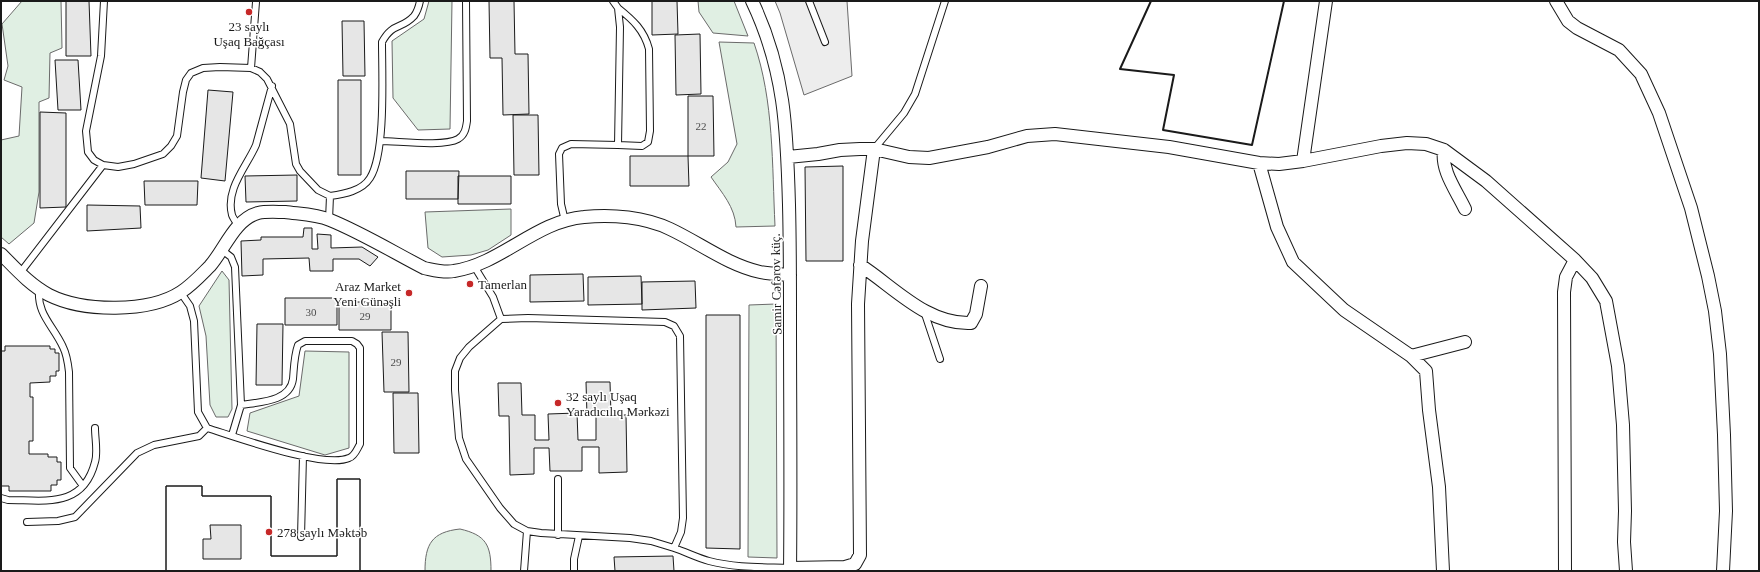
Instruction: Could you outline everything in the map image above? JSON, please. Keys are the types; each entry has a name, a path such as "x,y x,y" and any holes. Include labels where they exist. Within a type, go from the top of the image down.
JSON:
{"street":[{"name":"Samir Cəfərov küç.","path":"752,1 768,39 780,80 788,157 790,275 790,570"},
{"path":"1303,161 1326,1"},
{"path":"1556,1 1568,21 1577,28 1619,50 1641,74 1660,113 1691,208 1715,311 1720,354 1724,435 1725,504 1723,571"},
{"path":"788,157 840,150 874,149 909,157 930,158 988,147 1027,136 1055,134 1169,147 1259,163 1279,164 1303,161 1380,146 1407,143 1426,144 1444,150 1486,181 1575,260 1592,278 1606,301 1618,366 1623,425 1625,511 1624,542 1626,571"},
{"path":"790,570 855,564 860,555 858,304 860,265 874,149"},
{"path":"1444,150 1443,159 1445,169 1465,209"},
{"path":"1259,163 1277,227 1292,262 1344,310 1411,356 1426,371 1429,410 1439,487 1443,571"},
{"path":"1,254 39,289 60,300 79,304 122,308 143,307 180,293 194,283 212,264 238,225 246,218 258,213 277,212 309,214 329,220 424,268 453,272 474,266 565,221 584,217 618,217 645,221 670,229 742,266 761,272 790,275"},
{"path":"1565,571 1564,292 1566,276 1575,260"},
{"path":"860,265 924,311 940,318 961,323 971,323 976,314 981,286"},
{"path":"1411,356 1465,342"}],"lane":[{"path":"104,1 101,56 86,131 88,152 94,160 103,165 118,167 134,164 163,154 171,146 177,136 186,80 191,73 202,68 251,68 260,72 272,86 290,124 296,164 300,171 318,190 330,196 348,194 370,179 376,166 380,141 382,42 387,32 393,28 404,25 415,15 420,1"},
{"path":"380,141 446,143 458,139 465,131 467,121 466,1"},
{"path":"565,221 561,204 559,154 562,148 571,144 642,146 648,142 650,131 648,43 637,24 618,8 613,1"},
{"path":"808,1 825,42"},
{"path":"874,149 904,113 915,94 945,1"},
{"path":"251,68 256,2"},
{"path":"618,8 620,27 618,145"},
{"path":"238,225 232,215 232,197 238,177 256,146 272,86"},
{"path":"20,273 103,165"},
{"path":"329,220 330,196"},
{"path":"222,250 231,257 235,267 241,405 232,436"},
{"path":"474,266 493,297 501,319"},
{"path":"39,289 39,302 41,309 63,346 67,357 69,372 70,468 83,486"},
{"path":"180,293 190,306 194,321 198,412 207,428 232,436 317,459 339,460 350,458 356,453 360,444 360,348 352,341 305,341 298,345 295,352 292,382 288,392 279,398 241,405"},
{"path":"924,311 940,359"},
{"path":"674,548 681,532 684,518 680,336 674,326 665,322 528,318 501,319 469,347 460,358 455,371 459,438 466,459 514,524 527,531 558,535 630,538 651,541 719,564 738,567 790,570"},
{"path":"1,498 8,500 60,500 70,497 83,486 91,474 95,461 95,428"},
{"path":"27,522 58,521 75,517 137,453 154,445 199,436 207,428"},
{"path":"301,537 303,456"},
{"path":"558,479 558,535"},
{"path":"524,571 527,531"},
{"path":"574,571 574,559 579,536"}],"green space":[{"path":"22,1 61,1 62,48 50,53 49,98 39,102 39,192 34,223 9,244 1,237 1,140 19,136 22,87 4,80 8,66 2,24"},
{"path":"429,1 452,1 450,129 418,130 393,98 392,41 424,19"},
{"path":"698,1 734,1 748,36 713,33 699,12"},
{"path":"719,42 754,43 761,65 769,110 771,133 775,226 736,227 731,207 711,177 728,162 737,144"},
{"path":"511,209 511,235 488,250 471,255 442,257 428,248 425,212"},
{"path":"222,271 229,280 232,409 228,417 216,417 210,405 206,336 199,306"},
{"path":"776,304 777,558 748,557 749,305"},
{"path":"305,351 349,352 349,448 325,455 247,431 250,413 299,396"},
{"path":"460,529 476,534 485,542 490,554 491,571 425,571 427,553 432,541 443,533"}],"shaded area":[{"path":"775,1 847,1 852,76 804,95 780,13"}],"building":[{"path":"66,1 89,1 91,56 66,56"},
{"path":"489,1 514,1 515,54 528,54 529,114 503,115 502,58 490,58"},
{"path":"652,1 677,1 678,34 652,35"},
{"path":"342,21 364,21 365,76 343,76"},
{"path":"700,34 701,94 676,95 675,35"},
{"path":"55,60 78,60 81,110 58,110"},
{"path":"338,80 361,80 361,175 338,175"},
{"path":"208,90 233,92 225,181 201,178"},
{"path":"688,96 713,96 714,156 688,156"},
{"path":"40,112 66,113 66,207 40,208"},
{"path":"513,115 538,115 539,175 514,175"},
{"path":"630,156 688,156 689,186 630,186"},
{"path":"843,166 843,261 806,261 805,167"},
{"path":"406,171 459,171 458,199 406,199"},
{"path":"297,175 297,201 246,202 245,176"},
{"path":"458,176 511,176 511,204 458,204"},
{"path":"144,181 198,181 197,205 145,205"},
{"path":"87,205 140,206 141,228 87,231"},
{"path":"304,228 312,228 312,249 318,249 317,234 331,235 331,248 362,247 378,257 370,266 359,259 333,259 333,271 310,271 309,258 263,259 263,275 242,276 241,241 261,240 261,237 303,237"},
{"path":"583,274 584,301 530,302 530,275"},
{"path":"641,276 642,304 588,305 588,277"},
{"path":"695,281 696,308 642,310 642,282"},
{"path":"285,298 337,298 337,325 285,325"},
{"path":"339,302 391,302 391,330 339,330"},
{"path":"706,315 740,315 740,549 706,548"},
{"path":"257,324 283,324 282,385 256,385"},
{"path":"382,332 408,332 409,392 384,392"},
{"path":"5,346 50,346 50,349 55,349 55,353 59,353 59,371 56,371 56,376 50,376 50,382 30,383 30,397 33,397 33,441 29,441 29,454 48,454 48,457 57,457 57,462 61,462 61,480 57,480 57,485 51,485 51,491 9,491 9,486 1,486 1,351 5,351"},
{"path":"586,382 610,382 611,415 626,415 627,472 599,473 599,447 582,447 582,471 550,471 549,448 534,448 534,474 510,475 509,416 499,416 498,383 521,383 522,415 535,415 535,440 549,440 548,414 577,413 578,440 596,440 596,416 587,416"},
{"path":"393,393 418,393 419,453 394,453"},
{"path":"337,479 360,479 360,571 166,571 166,486 202,486 202,496 271,496 271,556 337,556","holes":["210,525 241,525 241,559 203,559 203,539 211,539"]},
{"path":"337,479 360,479 360,571 166,571 166,486 202,486 202,496 271,496 271,556 337,556"},
{"path":"673,556 674,571 615,571 614,557"}],"wall":[{"path":"1151,1 1120,69 1174,75 1163,130 1252,145 1284,1"}],"place":[{"name":"23 saylı Uşaq Bağçası","path":"249,12"},
{"name":"Tamerlan","path":"470,284"},
{"name":"Araz Market Yeni Günəşli","path":"409,293"},
{"name":"32 saylı Uşaq Yaradıcılıq Mərkəzi","path":"558,403"},
{"name":"278 saylı Məktəb","path":"269,532"}]}
